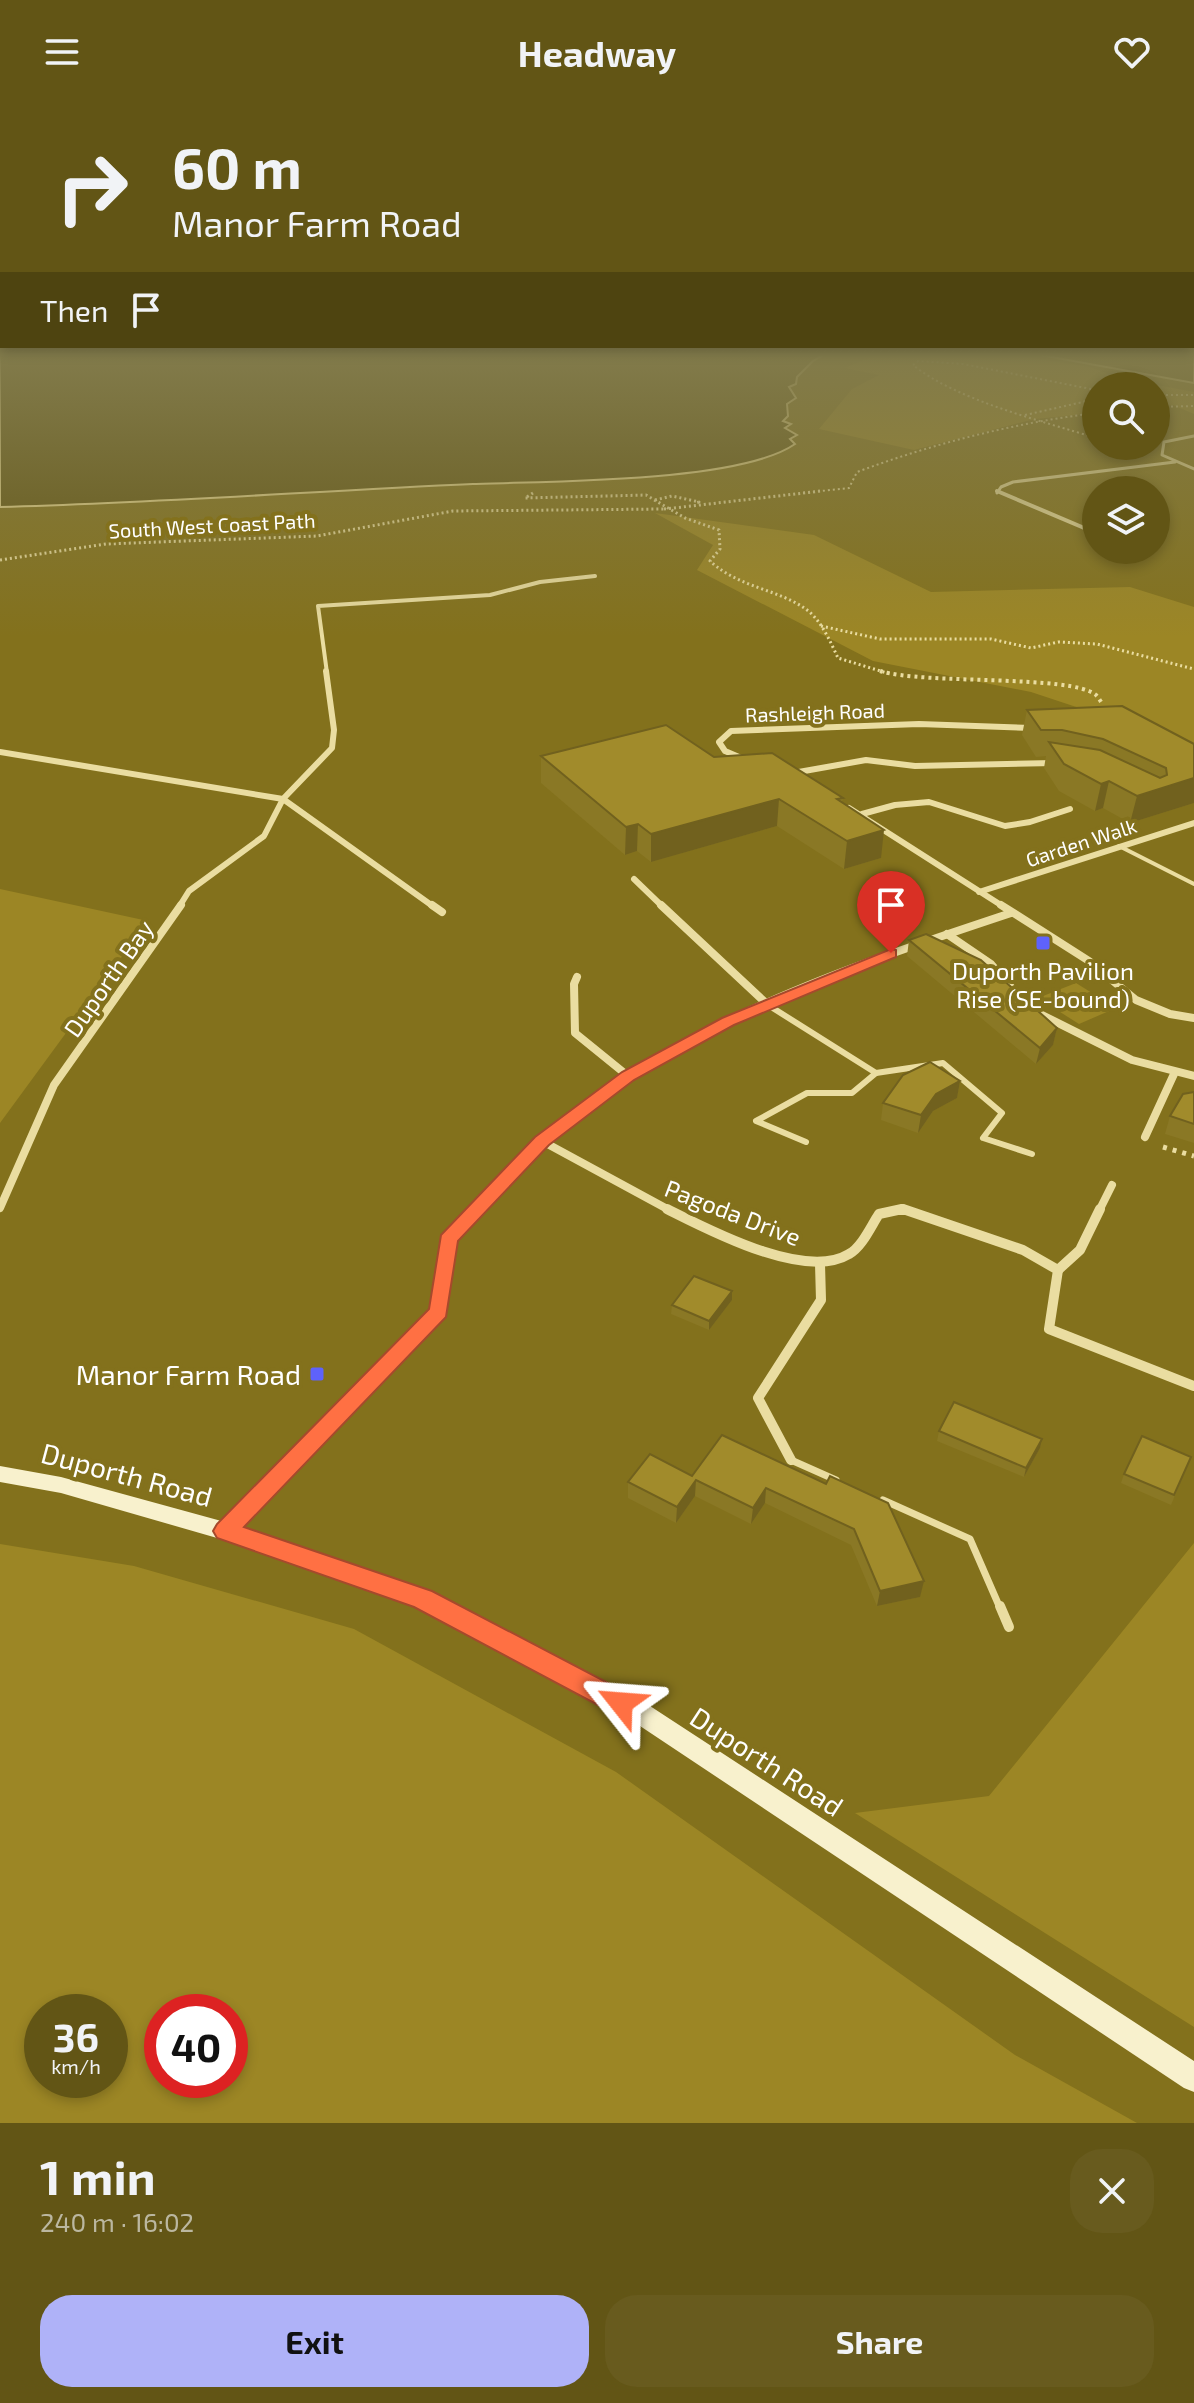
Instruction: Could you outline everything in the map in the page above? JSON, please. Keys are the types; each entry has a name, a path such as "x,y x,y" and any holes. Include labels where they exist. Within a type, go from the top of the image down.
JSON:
{"street":[{"path":"1163,448 1162,455 1194,469"},
{"path":"1082,527 996,493 1013,482 1175,462"},
{"name":"Duporth Bay","path":"0,1208 54,1085 163,933 189,891 264,836 283,799 332,748 334,730 318,606 490,595 540,582 595,576"},
{"name":"Rashleigh Road","path":"754,764 725,751 719,742 731,731 765,728 919,724 1036,728"},
{"path":"0,752 283,799 442,912"},
{"path":"795,783 782,776 811,768 866,760 915,766 1056,762"},
{"path":"835,802 862,814 1089,961 1136,1000 1170,1014 1194,1018"},
{"path":"862,814 889,805 915,802 949,807 985,823 1005,826 1070,809"},
{"name":"Garden Walk","path":"979,892 1194,823"},
{"path":"634,879 768,1005"},
{"path":"225,1531 439,1311 448,1239 542,1141 628,1076 728,1021 891,953 1011,913"},
{"path":"947,934 991,964 1020,998"},
{"path":"577,977 574,984 578,1005 571,1024 575,1033 628,1076"},
{"path":"1030,1010 1115,1052 1174,1074 1194,1076"},
{"path":"1145,1137 1174,1074"},
{"name":"Pagoda Drive","path":"542,1141 665,1211 777,1256 820,1264 849,1255 879,1214 903,1209 1023,1250 1058,1270"},
{"path":"1112,1185 1080,1250 1058,1270 1049,1329 1194,1386"},
{"path":"791,1460 758,1398 821,1300 820,1264"},
{"name":"Duporth Road","path":"0,1474 61,1485 225,1531 423,1599 642,1714 1194,2078"}],"lane":[{"path":"1117,846 1194,884"},
{"path":"768,1005 876,1073"},
{"path":"806,1142 756,1121 807,1093 852,1093 876,1073 943,1063 1002,1113 983,1138 1032,1154"},
{"path":"791,1460 846,1484"},
{"path":"874,1496 970,1539 1009,1627"}],"path":[{"name":"South West Coast Path","path":"0,560 106,544 317,536 453,511 664,509 849,488 857,472 921,448"},
{"path":"533,493 525,498 646,495 685,518 719,530 720,549 710,561 723,573 808,610 838,658 862,667 932,679 1065,685 1095,694 1103,705"},
{"path":"655,500 672,496 699,502 684,507"},
{"path":"820,625 880,639 991,639 1031,648 1058,642 1097,644 1194,669"}],"shaded area":[{"path":"0,448 786,448 768,457 731,466 640,478 0,507"},
{"path":"655,513 814,535 931,592 1130,587 1194,607 1194,746 1031,692 873,661 697,570 713,545"},
{"path":"0,889 148,921 0,1123"},
{"path":"1076,983 1116,1008 1079,1024 1038,998"},
{"path":"1194,1543 1194,2027 855,1813 989,1796"},
{"path":"0,1544 134,1566 354,1629 616,1772 1015,2055 1137,2123 0,2123"}],"building":[{"path":"1122,706 1194,744 1194,778 1137,796 1109,781 1101,784 1064,764 1049,742 1100,750 1160,778 1167,775 1166,768 1103,739 1062,730 1041,730 1027,710"},
{"path":"666,725 714,757 772,753 843,798 837,799 884,830 847,841 779,799 651,834 638,824 626,827 541,756"},
{"path":"926,934 981,960 1057,1028 1040,1048 909,940"},
{"path":"930,1062 960,1081 936,1094 921,1115 883,1103 903,1075"},
{"path":"1194,1092 1194,1124 1170,1116 1183,1094"},
{"path":"694,1276 732,1291 709,1321 672,1305"},
{"path":"954,1402 1042,1439 1026,1468 939,1431"},
{"path":"722,1435 826,1484 830,1476 888,1503 924,1581 880,1591 854,1529 766,1488 753,1508 696,1480 677,1507 628,1482 650,1454 692,1476"},
{"path":"1142,1436 1191,1457 1174,1495 1124,1474"}],"place":[{"name":"Duporth Pavilion Rise (SE-bound)","path":"1043,943"},
{"name":"Manor Farm Road","path":"317,1374"}],"route":[{"path":"621,1703 423,1599 225,1531 439,1311 448,1239 542,1141 628,1076 728,1021 891,953"}]}
